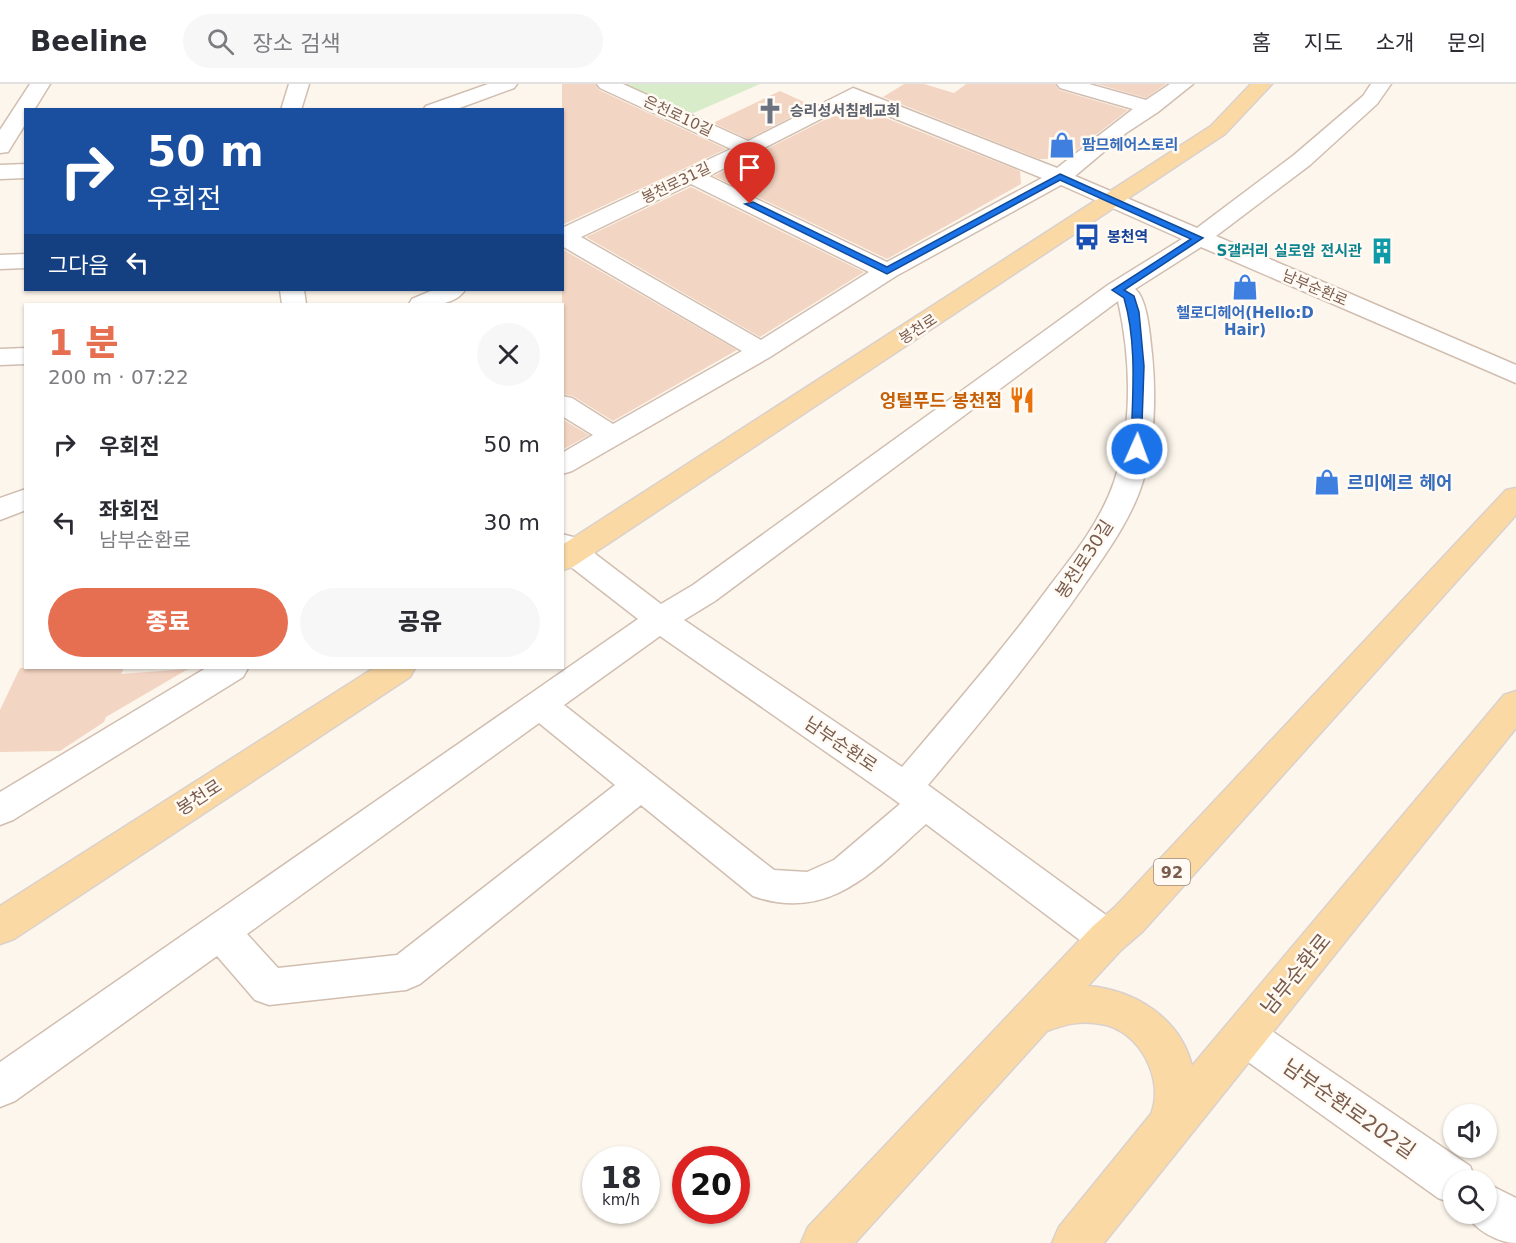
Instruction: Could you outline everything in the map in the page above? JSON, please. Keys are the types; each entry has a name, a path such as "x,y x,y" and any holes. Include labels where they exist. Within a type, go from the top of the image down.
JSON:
{"main road":[{"name":"봉천로","path":"566,553 1114,201 1218,130 1262,84"},
{"name":"92","path":"824,1243 1107,938 1129,919 1516,497"},
{"name":"봉천로","path":"0,927 396,669"},
{"name":"남부순환로","path":"1075,1243 1160,1136 1245,1036 1516,704"},
{"path":"1033,1019 1051,1008 1075,1002 1099,1004 1123,1012 1145,1026 1162,1045 1174,1068 1177,1093 1174,1116 1160,1136"}],"street":[{"path":"29,108 40,84"},
{"path":"292,108 299,84"},
{"path":"439,108 507,84"},
{"name":"은천로10길","path":"607,84 748,149"},
{"path":"824,84 1060,177 1114,201"},
{"name":"봉천로31길","path":"564,237 748,149 872,84"},
{"path":"1067,84 1151,108"},
{"path":"564,464 760,351 887,271 1060,177 1119,129 1183,84"},
{"path":"0,1087 660,620 704,593 1117,290 1198,238 1302,160 1370,100 1381,84"},
{"path":"0,147 19,128"},
{"path":"0,172 24,171"},
{"path":"691,176 887,271"},
{"name":"남부순환로","path":"1114,201 1516,375"},
{"path":"564,238 760,351"},
{"path":"0,262 24,261"},
{"name":"봉천로30길","path":"540,705 766,885 810,888 847,871 915,795 1029,640 1099,542 1128,483 1137,449 1139,366 1134,312 1129,296 1117,290"},
{"path":"424,303 451,291"},
{"path":"0,357 24,356"},
{"path":"564,405 612,435"},
{"path":"0,510 24,499"},
{"name":"남부순환로","path":"566,553 915,795 1107,938"},
{"path":"0,810 226,669"},
{"path":"220,932 269,987 406,972 641,786"},
{"name":"남부순환로202길","path":"1245,1036 1443,1174"},
{"path":"1497,1212 1516,1225"}],"green space":[{"path":"607,84 760,84 682,118"}],"building":[{"path":"562,84 595,84 599,90 726,149 564,224 564,108 562,108"},
{"path":"904,84 924,84 954,93 966,84 1055,84 1059,90 1128,110 1065,159 1039,159 883,97"},
{"path":"1097,84 1166,84 1146,98"},
{"name":"승리성서침례교회","path":"780,91 813,106 748,139 713,123"},
{"path":"858,107 1020,171 1021,184 887,259 714,176 834,115 839,117"},
{"path":"691,187 864,272 760,337 586,237"},
{"path":"564,250 737,350 613,421 573,396 564,394 564,303 562,303"},
{"path":"564,420 589,435 564,449"},
{"path":"20,668 124,669 121,674 188,669 106,717 104,722 60,751 0,752 0,710"}],"place":[{"name":"승리성서침례교회","path":"770,111"},
{"name":"팜므헤어스토리","path":"1062,145"},
{"name":"봉천역","path":"1087,237"},
{"name":"S갤러리 실로암 전시관","path":"1382,251"},
{"name":"헬로디헤어(Hello:D Hair)","path":"1245,287"},
{"name":"엉털푸드 봉천점","path":"1022,400"},
{"name":"르미에르 헤어","path":"1327,482"}],"route":[{"path":"750,204 887,271 1060,177 1198,238 1117,290 1129,296 1134,312 1139,366 1137,449"}]}
